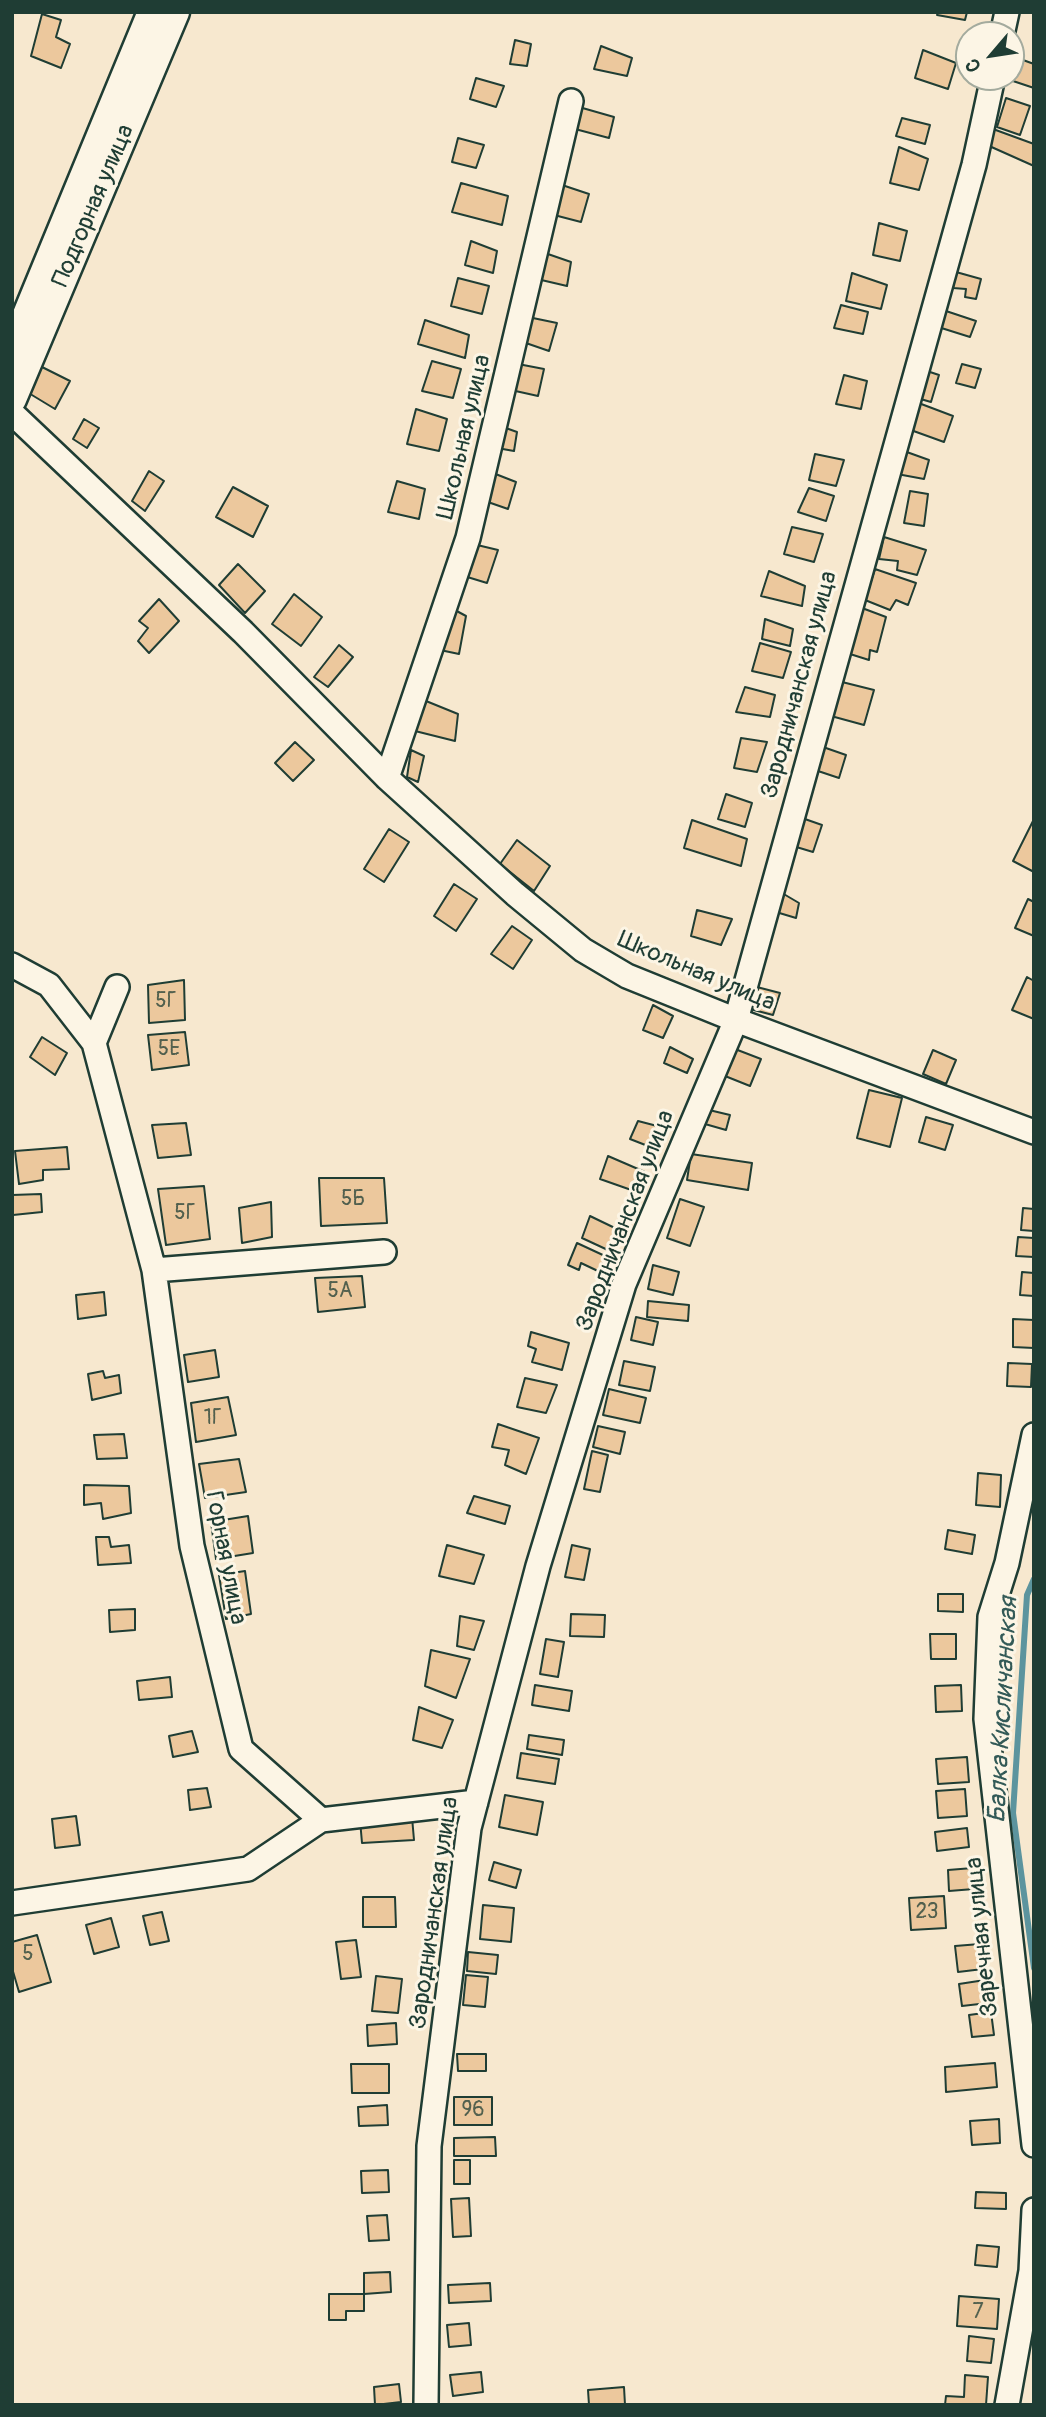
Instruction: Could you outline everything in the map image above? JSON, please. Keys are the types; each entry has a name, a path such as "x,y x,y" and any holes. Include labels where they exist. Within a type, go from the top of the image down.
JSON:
{"street":[{"name":"Подгорная улица","path":"12,351 152,12"},
{"name":"Подгорная улица","path":"12,398 175,12"},
{"name":"Зародничанская улица","path":"426,2405 429,2146 469,1828 538,1566 624,1284 736,1020 974,165 990,91"},
{"name":"Школьная улица","path":"387,778 468,538 571,101"},
{"name":"Школьная улица","path":"12,413 243,632 387,778 515,894 583,950 627,976 736,1020 1034,1132"},
{"path":"12,965 49,985 94,1043 117,987"},
{"name":"Горная улица","path":"94,1043 154,1270 192,1546 241,1749 321,1820"},
{"path":"154,1270 384,1252"},
{"name":"Заречная улица","path":"1034,1435 1007,1563 990,1617 986,1719 1034,2145"},
{"path":"12,1903 248,1869 321,1820 476,1802"},
{"path":"1007,2405 1031,2271 1034,2210"}],"building":[{"path":"938,12 967,12 965,20 937,15"},
{"path":"42,14 61,20 56,37 70,44 61,68 31,56"},
{"path":"515,40 531,44 527,66 510,64"},
{"path":"601,46 632,58 627,76 594,69"},
{"path":"923,50 955,63 948,89 915,78"},
{"path":"1025,61 1034,64 1034,88 1025,85"},
{"path":"476,78 504,86 496,107 470,99"},
{"path":"1006,98 1030,106 1020,135 997,127"},
{"path":"579,107 614,117 609,138 575,129"},
{"path":"902,118 930,125 925,144 896,136"},
{"path":"993,129 1034,144 1034,166 987,145"},
{"path":"458,138 484,145 476,168 452,162"},
{"path":"899,147 928,159 919,190 890,183"},
{"path":"461,183 508,196 502,225 452,212"},
{"path":"562,185 589,194 581,222 554,215"},
{"path":"879,223 907,231 900,261 873,255"},
{"path":"471,241 497,251 493,273 465,265"},
{"path":"545,253 571,262 567,286 537,279"},
{"path":"956,272 981,279 976,299 965,297 966,289 953,288"},
{"path":"852,273 887,285 881,309 846,301"},
{"path":"458,278 489,286 482,314 451,306"},
{"path":"841,305 868,312 863,334 834,328"},
{"path":"940,309 976,321 970,337 935,326"},
{"path":"528,317 557,323 549,351 523,342"},
{"path":"425,320 469,335 465,358 418,344"},
{"path":"432,361 461,369 453,398 422,391"},
{"path":"518,364 544,369 538,396 511,390"},
{"path":"962,364 981,369 975,388 956,383"},
{"path":"40,366 70,381 55,409 27,392"},
{"path":"924,370 939,375 931,402 917,398"},
{"path":"844,375 867,381 861,409 836,404"},
{"path":"916,402 953,416 944,442 908,429"},
{"path":"416,409 447,419 439,451 407,444"},
{"path":"84,419 99,428 87,448 73,439"},
{"path":"503,427 517,432 514,451 497,448"},
{"path":"904,451 929,460 924,479 897,474"},
{"path":"815,454 844,460 836,486 809,480"},
{"path":"149,471 164,481 145,511 132,501"},
{"path":"493,473 516,482 508,509 485,501"},
{"path":"397,481 425,489 419,519 388,512"},
{"path":"233,487 268,506 253,537 216,517"},
{"path":"809,488 834,496 826,521 798,512"},
{"path":"910,491 928,494 924,526 904,523"},
{"path":"792,527 823,534 814,562 784,554"},
{"path":"884,537 926,550 917,575 897,570 898,561 879,559"},
{"path":"473,544 498,550 487,583 464,576"},
{"path":"238,564 265,591 245,613 219,585"},
{"path":"875,569 916,583 908,605 896,600 890,610 865,600"},
{"path":"769,571 805,586 802,606 761,596"},
{"path":"294,594 322,617 301,646 272,624"},
{"path":"159,599 179,621 149,653 138,641 148,628 139,621"},
{"path":"862,608 886,617 877,652 870,650 869,660 850,654"},
{"path":"453,609 466,616 459,654 440,650"},
{"path":"765,619 793,629 790,646 762,639"},
{"path":"760,643 791,652 783,678 752,671"},
{"path":"339,645 353,657 328,687 314,677"},
{"path":"842,682 874,690 864,725 831,716"},
{"path":"745,687 775,695 770,717 736,712"},
{"path":"426,701 458,714 455,741 415,731"},
{"path":"741,738 767,742 757,772 734,768"},
{"path":"295,742 314,760 293,781 275,763"},
{"path":"823,747 846,755 839,778 815,770"},
{"path":"411,750 424,756 418,782 407,777"},
{"path":"726,794 752,803 745,827 718,819"},
{"path":"802,818 822,825 813,852 793,846"},
{"path":"692,820 747,839 741,866 684,848"},
{"path":"1034,821 1034,872 1013,861"},
{"path":"389,829 409,842 384,882 364,869"},
{"path":"517,840 550,866 534,891 500,864"},
{"path":"454,884 477,899 456,931 434,916"},
{"path":"782,893 799,903 796,918 776,912"},
{"path":"1028,899 1034,902 1034,936 1015,928"},
{"path":"697,910 732,919 721,945 691,936"},
{"path":"512,926 532,940 513,969 491,954"},
{"path":"1027,977 1034,981 1034,1019 1012,1010"},
{"path":"184,980 185,1020 149,1023 148,985"},
{"path":"753,986 780,993 773,1015 746,1008"},
{"path":"653,1005 673,1016 663,1038 643,1030"},
{"path":"185,1032 189,1065 152,1070 148,1035"},
{"path":"42,1037 67,1053 55,1075 30,1057"},
{"path":"670,1047 693,1059 687,1073 664,1063"},
{"path":"735,1049 761,1059 750,1086 725,1076"},
{"path":"933,1050 956,1060 946,1084 923,1074"},
{"path":"869,1090 902,1098 890,1147 857,1138"},
{"path":"709,1110 730,1115 726,1130 705,1124"},
{"path":"926,1117 953,1125 945,1150 919,1142"},
{"path":"638,1121 661,1127 653,1148 630,1139"},
{"path":"186,1123 191,1155 158,1158 152,1125"},
{"path":"67,1147 69,1169 43,1170 43,1180 19,1184 15,1151"},
{"path":"691,1154 752,1163 748,1190 687,1180"},
{"path":"608,1156 645,1172 637,1192 600,1179"},
{"path":"319,1178 384,1178 387,1223 321,1226"},
{"path":"204,1186 210,1239 166,1245 158,1189"},
{"path":"41,1194 42,1212 13,1215 12,1195"},
{"path":"680,1199 704,1207 690,1246 667,1238"},
{"path":"271,1202 272,1237 242,1243 239,1208"},
{"path":"1023,1208 1034,1209 1034,1231 1021,1230"},
{"path":"590,1216 619,1230 610,1251 582,1238"},
{"path":"1018,1237 1034,1238 1034,1257 1016,1256"},
{"path":"577,1243 605,1256 600,1272 581,1263 579,1270 568,1265"},
{"path":"653,1265 679,1272 673,1295 648,1289"},
{"path":"1022,1272 1034,1273 1034,1296 1020,1295"},
{"path":"362,1276 365,1307 318,1312 315,1278"},
{"path":"104,1292 106,1315 78,1319 76,1295"},
{"path":"648,1301 689,1305 688,1321 647,1317"},
{"path":"636,1317 658,1322 653,1345 631,1340"},
{"path":"1013,1319 1034,1320 1034,1348 1013,1347"},
{"path":"531,1332 569,1343 562,1370 532,1362 536,1349 528,1346"},
{"path":"215,1350 219,1377 188,1382 184,1355"},
{"path":"624,1361 655,1367 650,1391 619,1385"},
{"path":"1008,1363 1032,1364 1031,1387 1007,1386"},
{"path":"103,1371 105,1378 119,1375 121,1393 92,1400 88,1374"},
{"path":"525,1378 557,1385 546,1413 517,1407"},
{"path":"609,1389 646,1398 640,1423 603,1415"},
{"path":"228,1397 236,1435 196,1442 191,1403"},
{"path":"498,1424 539,1438 526,1474 505,1465 509,1450 492,1447"},
{"path":"598,1426 625,1432 620,1454 593,1447"},
{"path":"124,1434 127,1458 97,1459 94,1435"},
{"path":"592,1451 608,1455 600,1492 584,1489"},
{"path":"239,1459 246,1492 205,1498 199,1464"},
{"path":"978,1473 1001,1475 1000,1507 976,1505"},
{"path":"84,1485 129,1486 131,1513 103,1519 101,1503 84,1505"},
{"path":"474,1496 510,1506 505,1524 467,1513"},
{"path":"248,1516 253,1553 216,1559 211,1522"},
{"path":"948,1530 975,1535 972,1554 945,1549"},
{"path":"96,1537 109,1537 111,1547 129,1545 131,1563 98,1565"},
{"path":"447,1545 484,1555 474,1584 439,1576"},
{"path":"572,1545 590,1549 584,1580 565,1577"},
{"path":"245,1571 251,1614 226,1619 219,1575"},
{"path":"938,1594 963,1594 963,1612 938,1611"},
{"path":"135,1609 135,1630 110,1632 109,1610"},
{"path":"571,1614 605,1615 604,1637 570,1636"},
{"path":"460,1616 484,1621 474,1650 457,1646"},
{"path":"930,1634 956,1634 956,1659 931,1659"},
{"path":"546,1639 564,1642 558,1677 540,1674"},
{"path":"431,1650 470,1659 456,1698 425,1686"},
{"path":"170,1677 172,1697 139,1700 137,1681"},
{"path":"535,1685 572,1691 569,1711 532,1705"},
{"path":"961,1685 962,1711 936,1712 935,1686"},
{"path":"419,1707 453,1720 442,1748 413,1740"},
{"path":"192,1731 198,1752 173,1757 169,1736"},
{"path":"529,1735 564,1740 562,1755 527,1749"},
{"path":"521,1753 559,1759 555,1784 517,1778"},
{"path":"967,1757 969,1782 938,1784 936,1759"},
{"path":"207,1788 211,1807 190,1810 188,1790"},
{"path":"965,1789 967,1816 938,1818 936,1791"},
{"path":"505,1795 543,1802 537,1835 499,1827"},
{"path":"76,1816 80,1845 55,1848 52,1819"},
{"path":"412,1817 414,1840 362,1843 360,1820"},
{"path":"967,1828 969,1847 937,1851 935,1832"},
{"path":"494,1862 521,1870 516,1888 489,1880"},
{"path":"973,1868 974,1889 949,1891 948,1870"},
{"path":"944,1896 946,1928 911,1930 909,1898"},
{"path":"363,1897 395,1897 396,1927 363,1927"},
{"path":"483,1905 514,1908 511,1942 480,1939"},
{"path":"162,1912 169,1941 150,1945 143,1916"},
{"path":"111,1918 119,1947 94,1954 86,1925"},
{"path":"37,1935 51,1982 19,1992 12,1968 12,1942"},
{"path":"356,1940 361,1977 341,1979 336,1942"},
{"path":"980,1944 983,1969 958,1972 955,1946"},
{"path":"468,1952 498,1955 496,1974 467,1971"},
{"path":"466,1975 488,1977 485,2007 463,2005"},
{"path":"376,1976 402,1979 398,2013 372,2011"},
{"path":"985,1980 988,2003 962,2006 959,1984"},
{"path":"991,2012 994,2035 972,2037 969,2015"},
{"path":"396,2023 397,2044 368,2046 367,2025"},
{"path":"457,2054 486,2054 486,2071 458,2071"},
{"path":"995,2063 997,2087 946,2092 945,2067"},
{"path":"351,2064 389,2064 389,2093 352,2093"},
{"path":"454,2097 492,2097 492,2125 454,2125"},
{"path":"387,2105 388,2125 359,2126 358,2107"},
{"path":"999,2119 1000,2143 972,2145 970,2121"},
{"path":"495,2137 496,2156 454,2156 454,2138"},
{"path":"454,2160 470,2160 470,2184 454,2184"},
{"path":"388,2170 389,2192 362,2193 361,2171"},
{"path":"976,2192 1006,2193 1006,2209 975,2208"},
{"path":"469,2198 471,2236 453,2237 451,2199"},
{"path":"387,2215 389,2240 369,2241 367,2216"},
{"path":"977,2245 999,2247 997,2267 975,2265"},
{"path":"390,2272 391,2292 364,2294 364,2273"},
{"path":"490,2283 491,2301 449,2303 448,2285"},
{"path":"329,2294 364,2294 364,2311 346,2311 346,2320 329,2320"},
{"path":"959,2296 999,2299 997,2329 957,2326"},
{"path":"469,2323 471,2345 449,2347 447,2325"},
{"path":"969,2336 994,2339 991,2363 967,2361"},
{"path":"481,2372 483,2392 453,2396 450,2375"},
{"path":"965,2375 988,2377 986,2405 945,2405 946,2396 964,2397"},
{"path":"399,2384 401,2402 375,2405 374,2387"},
{"path":"624,2387 625,2405 589,2405 588,2390"}],"waterway":[{"name":"Балка Кисличанская","path":"1034,1579 1027,1595 1013,1813 1034,1968"}]}
